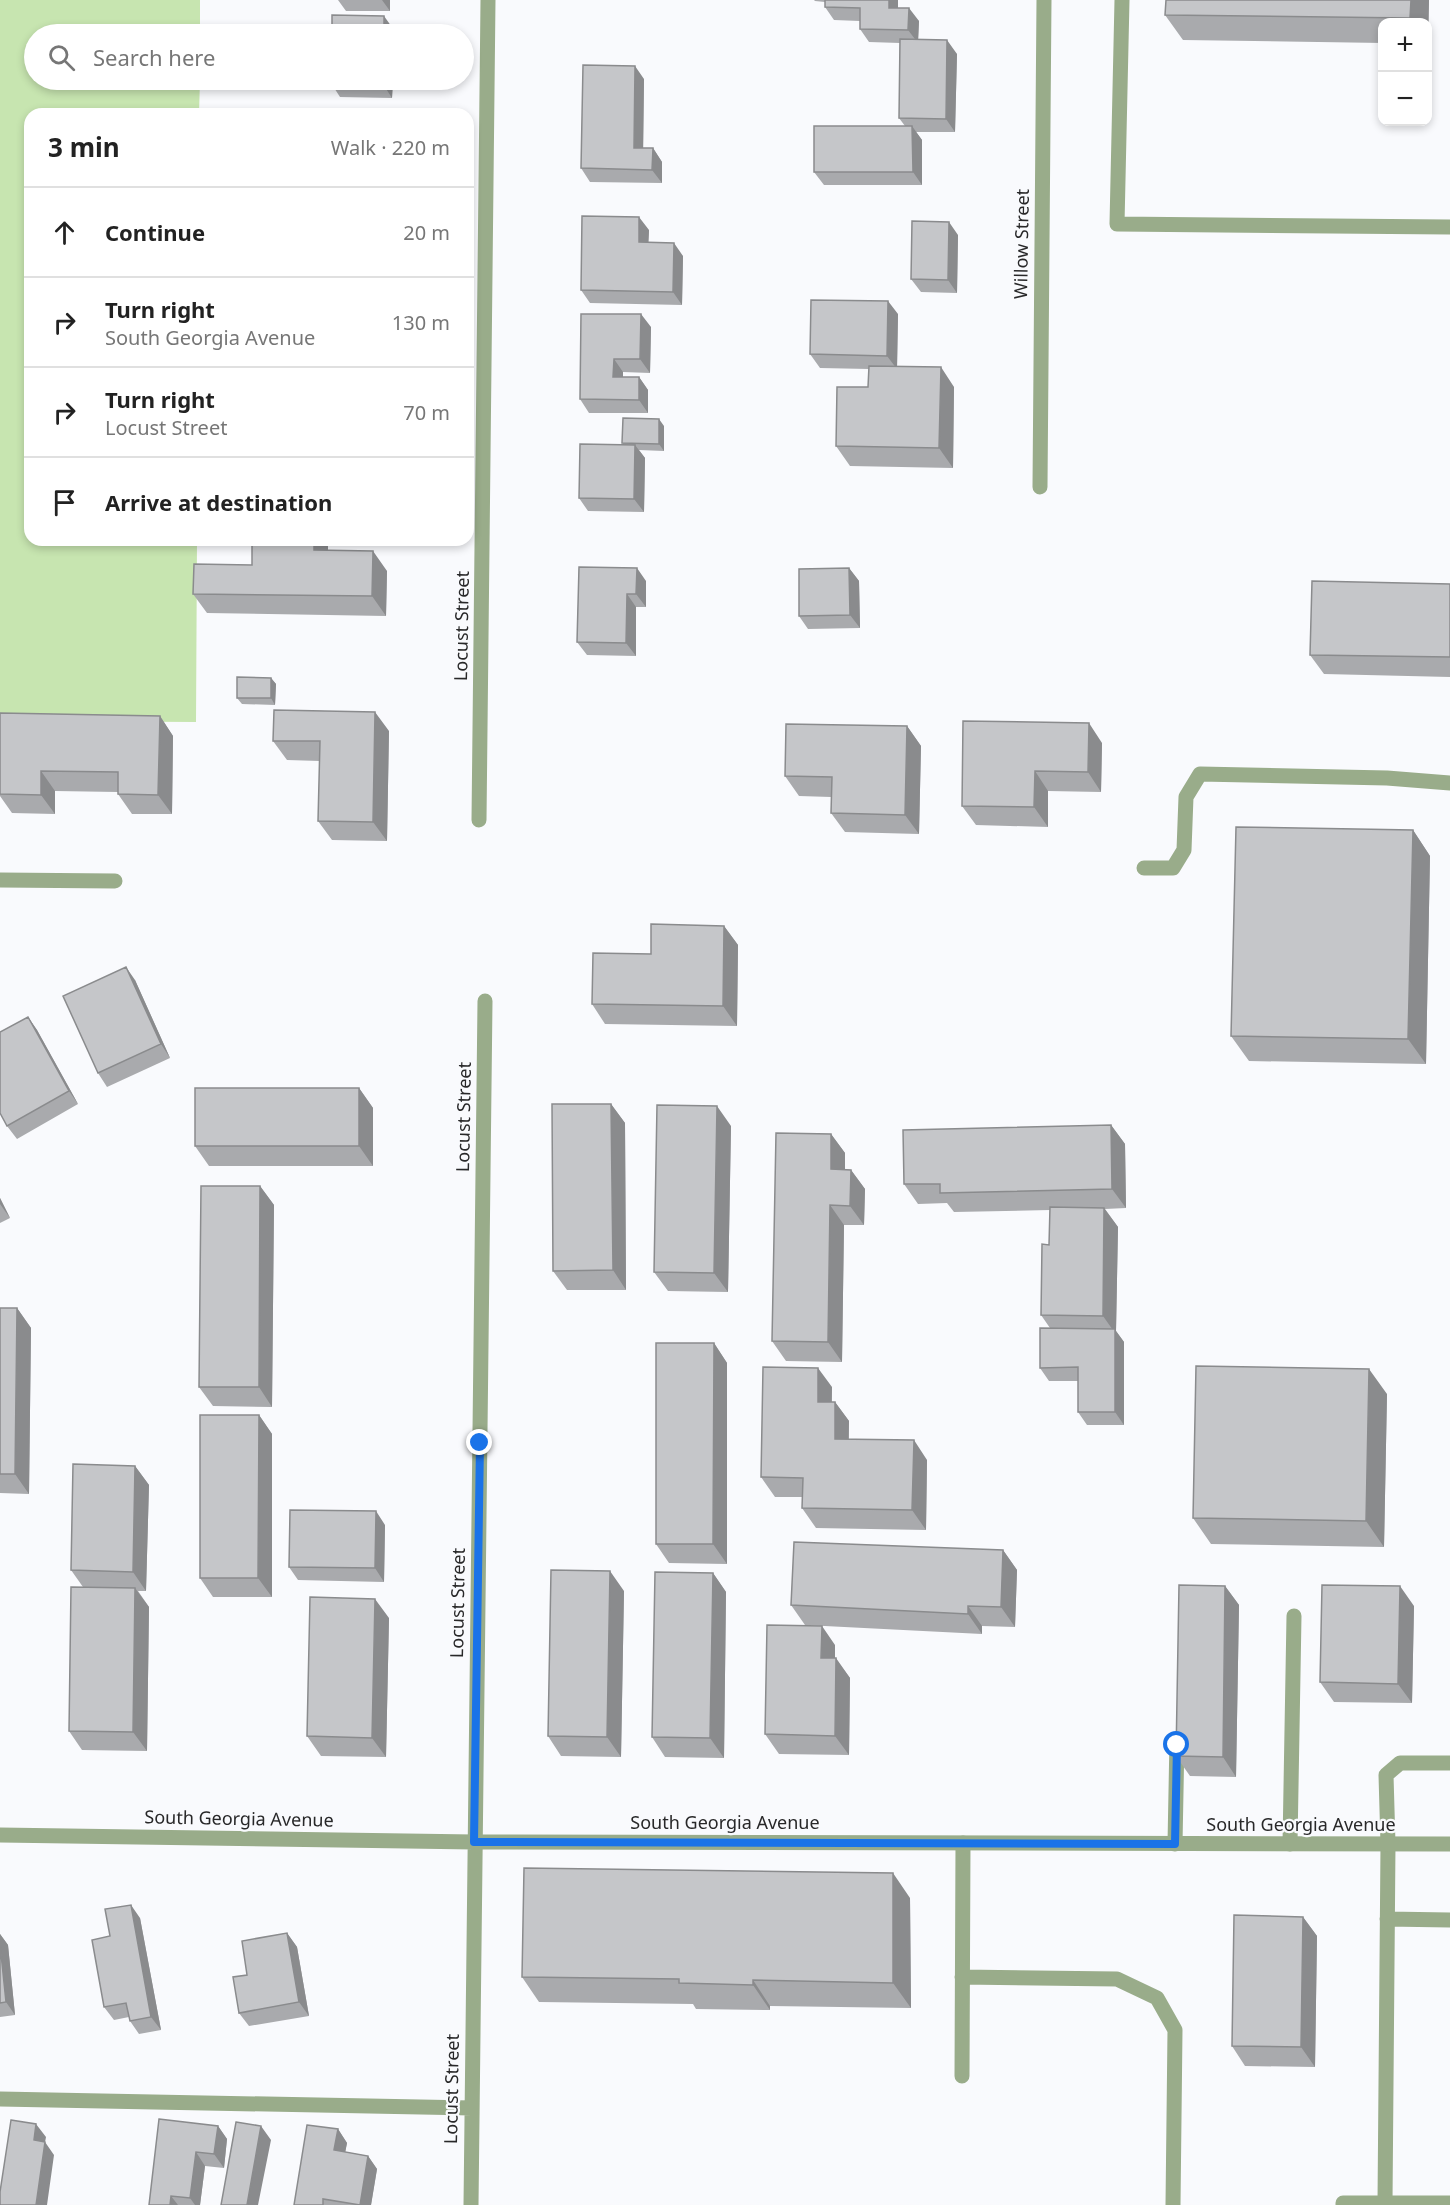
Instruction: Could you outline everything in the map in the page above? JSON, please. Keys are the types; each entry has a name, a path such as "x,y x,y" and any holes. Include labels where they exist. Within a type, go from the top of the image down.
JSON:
{"street":[{"name":"Locust Street","path":"479,820 488,0"},
{"name":"Willow Street","path":"1040,487 1044,0"},
{"path":"1122,0 1117,224 1450,227"},
{"path":"1144,868 1173,868 1184,850 1186,797 1200,774 1387,778 1450,783"},
{"path":"0,880 115,881"},
{"name":"Locust Street","path":"471,2205 485,1001"},
{"path":"1290,1844 1294,1616"},
{"path":"1175,1844 1178,1725"},
{"path":"1385,2203 1388,1844 1386,1775 1400,1763 1450,1763"},
{"name":"South Georgia Avenue","path":"0,1835 474,1842 1450,1844"},
{"path":"962,2076 963,1843"},
{"path":"1387,1919 1450,1920"},
{"path":"962,1977 1117,1979 1157,1998 1175,2030 1173,2205"},
{"path":"0,2100 472,2108"},
{"path":"1343,2205 1343,2203 1450,2203"}],"green space":[{"path":"0,0 200,0 200,24 24,24 24,90 200,90 199,108 24,108 24,546 197,546 196,722 0,721"}],"building":[{"path":"825,0 889,0 889,8 909,8 908,30 860,29 860,8 825,7"},
{"path":"1166,0 1411,0 1410,18 1165,15"},
{"path":"332,15 384,16 384,24 332,24"},
{"path":"900,39 947,40 946,119 899,118"},
{"path":"583,65 635,66 634,148 653,148 652,170 581,168"},
{"path":"814,126 912,126 913,172 814,172"},
{"path":"582,216 639,217 639,242 674,243 673,292 581,290"},
{"path":"912,221 949,222 948,280 911,279"},
{"path":"811,300 888,301 887,356 810,354"},
{"path":"581,314 641,314 640,359 614,359 613,377 639,377 639,400 580,399"},
{"path":"869,366 941,367 939,448 836,446 837,387 868,387"},
{"path":"623,418 659,419 659,444 622,443"},
{"path":"580,444 635,445 634,499 579,498"},
{"path":"252,546 314,546 314,550 373,551 372,596 193,594 194,564 252,565"},
{"path":"579,567 637,568 636,594 627,594 626,643 577,642"},
{"path":"849,568 850,615 799,616 799,569"},
{"path":"1312,581 1450,584 1450,657 1310,655"},
{"path":"237,677 271,678 271,698 237,698"},
{"path":"274,710 375,712 373,822 318,821 320,741 273,741"},
{"path":"0,713 160,716 158,795 118,794 118,772 41,771 41,795 0,794"},
{"path":"963,721 1089,723 1088,772 1035,771 1034,807 962,806"},
{"path":"786,724 907,726 905,815 831,813 832,777 785,776"},
{"path":"1236,827 1413,830 1408,1039 1231,1036"},
{"path":"651,924 724,926 723,1006 592,1004 593,953 651,954"},
{"path":"126,967 161,1044 98,1073 63,996"},
{"path":"28,1017 69,1091 7,1126 0,1113 0,1032"},
{"path":"195,1088 359,1088 359,1146 195,1146"},
{"path":"552,1104 611,1104 613,1270 553,1271"},
{"path":"657,1105 717,1106 714,1273 654,1272"},
{"path":"1111,1125 1112,1189 940,1193 940,1184 904,1184 903,1130"},
{"path":"776,1133 831,1134 831,1169 851,1170 850,1206 830,1205 828,1342 772,1341"},
{"path":"201,1186 260,1186 259,1387 199,1387"},
{"path":"1050,1207 1104,1208 1103,1316 1041,1315 1042,1244 1049,1245"},
{"path":"0,1308 17,1308 15,1474 0,1474"},
{"path":"1040,1328 1115,1329 1115,1412 1078,1412 1078,1367 1040,1368"},
{"path":"656,1343 714,1343 713,1544 656,1544"},
{"path":"1196,1366 1369,1369 1366,1521 1193,1518"},
{"path":"763,1367 818,1368 818,1402 835,1402 835,1439 914,1440 912,1510 802,1508 803,1478 761,1477"},
{"path":"200,1415 259,1415 258,1578 200,1578"},
{"path":"73,1464 135,1466 133,1572 71,1570"},
{"path":"290,1510 376,1511 375,1568 289,1567"},
{"path":"794,1542 1003,1550 1001,1607 968,1606 968,1614 791,1605"},
{"path":"551,1570 610,1571 607,1737 548,1736"},
{"path":"655,1572 713,1573 710,1738 652,1737"},
{"path":"1179,1585 1225,1586 1223,1757 1176,1756"},
{"path":"1322,1585 1400,1586 1398,1684 1320,1682"},
{"path":"71,1587 135,1588 133,1732 69,1731"},
{"path":"310,1597 375,1599 372,1738 307,1736"},
{"path":"767,1625 822,1626 821,1658 836,1658 835,1736 765,1734"},
{"path":"524,1868 893,1873 893,1983 753,1980 753,1985 679,1983 679,1979 522,1977"},
{"path":"131,1905 151,2017 130,2021 126,2003 104,2007 92,1940 110,1936 105,1909"},
{"path":"1234,1915 1303,1917 1301,2047 1232,2046"},
{"path":"287,1933 299,2002 239,2013 233,1977 247,1975 242,1941"},
{"path":"0,1944 6,2002 0,2003"},
{"path":"159,2119 218,2126 214,2154 196,2152 190,2198 171,2196 170,2205 149,2205"},
{"path":"11,2120 36,2124 34,2140 45,2142 36,2205 0,2205"},
{"path":"236,2122 261,2126 247,2205 221,2205"},
{"path":"307,2125 338,2129 334,2150 368,2156 360,2205 323,2199 323,2205 294,2205"}],"route":[{"path":"480,1443 474,1842 1175,1844 1177,1745"}]}
